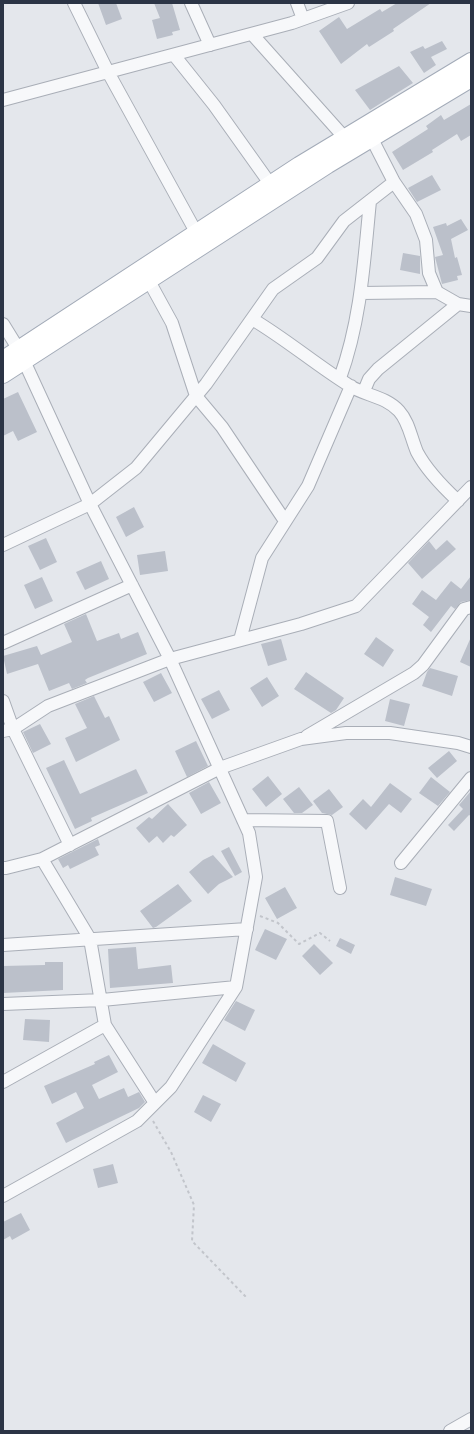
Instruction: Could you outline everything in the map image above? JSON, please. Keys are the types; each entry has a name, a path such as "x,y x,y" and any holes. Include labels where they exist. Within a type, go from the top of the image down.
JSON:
{"main road":[{"path":"3,375 22,356 196,232 344,137 471,60"},
{"path":"3,359 22,356 150,281 315,173 471,80"}],"street":[{"path":"74,3 108,72 196,232"},
{"path":"191,3 210,45"},
{"path":"297,3 303,19"},
{"path":"3,100 252,34 303,19 348,3"},
{"path":"252,34 344,137"},
{"path":"174,55 214,105 271,185"},
{"path":"372,139 394,182 416,214 426,240 429,273 437,292"},
{"path":"3,545 90,504 136,468 196,396 273,289 316,258 344,221 394,182"},
{"path":"340,378 351,348 361,294 370,201"},
{"path":"150,281 172,323 196,396 222,427 285,521"},
{"path":"361,294 437,292 458,304 471,306"},
{"path":"364,391 369,379 378,369 458,304"},
{"path":"252,319 351,386 385,400 399,411 405,418 417,452 426,465 458,501"},
{"path":"3,324 22,356 90,504 170,659 220,768 249,833 256,877 236,987 171,1087 137,1121 3,1196"},
{"path":"240,640 262,558 308,486 351,386"},
{"path":"8,730 48,706 170,659 301,624 356,606 414,544 471,487"},
{"path":"3,643 132,585"},
{"path":"3,868 42,859 220,768 301,739 414,673 423,665 464,609 471,607"},
{"path":"3,701 8,730 70,845"},
{"path":"301,739 346,733 390,733 458,743 471,747"},
{"path":"401,863 471,778"},
{"path":"243,820 328,821 340,888"},
{"path":"42,859 90,939 106,1025 151,1107"},
{"path":"3,945 247,929"},
{"path":"3,1004 102,1000 236,987"},
{"path":"3,1082 106,1025"},
{"path":"450,1431 471,1419"}],"path":[{"path":"250,911 278,923 299,944 320,933 330,941"},
{"path":"151,1107 194,1205 192,1241 247,1298"}],"building":[{"path":"98,3 116,3 122,19 106,25"},
{"path":"154,3 172,3 180,30 172,32 173,35 157,39 152,20 160,18"},
{"path":"397,3 431,3 393,29 394,31 369,47 367,44 341,64 319,31 339,17 347,29 380,9 382,12"},
{"path":"442,41 447,49 431,57 436,65 424,73 410,52 423,46 425,49"},
{"path":"399,66 413,83 370,110 355,90"},
{"path":"471,104 471,135 461,141 457,134 432,150 433,152 403,170 392,152 428,129 426,126 441,115 444,120"},
{"path":"432,175 441,190 417,202 408,188"},
{"path":"461,219 468,230 451,239 455,258 457,257 462,275 457,276 458,280 442,284 435,257 443,255 433,227 446,223 447,226"},
{"path":"403,253 420,256 420,274 400,270"},
{"path":"18,392 37,432 18,441 13,431 3,436 3,399"},
{"path":"134,507 144,527 126,537 116,517"},
{"path":"46,538 57,562 40,570 28,546"},
{"path":"447,540 456,549 422,579 408,563 429,541 436,550"},
{"path":"165,551 168,571 140,575 137,555"},
{"path":"101,561 109,579 85,590 76,572"},
{"path":"471,576 471,600 461,602 455,609 451,606 431,632 423,625 429,617 412,604 422,590 436,600 451,581 461,589"},
{"path":"42,577 53,601 35,609 24,585"},
{"path":"86,614 97,641 119,633 121,639 138,632 147,654 88,678 85,680 87,683 72,689 69,683 49,691 38,664 7,674 3,656 37,646 41,655 72,642 64,624"},
{"path":"376,637 394,650 383,667 364,654"},
{"path":"471,637 471,667 460,662"},
{"path":"281,639 287,660 268,666 261,644"},
{"path":"430,668 458,676 452,696 422,686"},
{"path":"306,672 344,698 336,710 331,713 294,689"},
{"path":"161,673 172,693 154,702 143,682"},
{"path":"267,677 279,696 262,707 250,688"},
{"path":"219,690 230,710 212,719 201,699"},
{"path":"94,696 105,718 109,716 120,740 76,762 65,738 87,728 75,704"},
{"path":"390,699 410,704 404,726 385,721"},
{"path":"40,724 51,744 33,753 23,732"},
{"path":"196,741 208,766 187,777 175,751"},
{"path":"449,751 457,761 437,778 428,768"},
{"path":"64,760 80,794 136,769 148,793 91,818 92,821 75,829 46,768"},
{"path":"268,776 282,794 266,807 252,789"},
{"path":"431,777 450,792 438,806 419,793"},
{"path":"209,782 221,803 201,814 189,793"},
{"path":"390,783 412,799 401,813 389,804 366,830 349,814 363,799 371,807"},
{"path":"299,787 313,805 302,813 294,813 283,799"},
{"path":"329,789 343,807 332,815 322,813 313,801"},
{"path":"471,791 471,816 469,815 454,831 448,825 463,809 459,805"},
{"path":"168,804 187,825 174,837 171,835 163,843 157,836 149,843 136,828 149,817 152,819"},
{"path":"98,839 100,845 95,847 99,855 70,869 68,865 63,868 58,859"},
{"path":"229,847 242,872 235,876 221,851"},
{"path":"213,855 233,877 219,884 208,894 189,872 203,860"},
{"path":"395,877 432,889 426,906 390,895"},
{"path":"178,884 192,901 153,928 140,911"},
{"path":"285,887 297,908 277,919 265,898"},
{"path":"265,929 287,939 276,960 255,950"},
{"path":"340,938 355,945 351,954 336,946"},
{"path":"314,944 333,963 320,975 302,956"},
{"path":"136,947 138,969 171,965 173,983 110,988 108,949"},
{"path":"45,962 63,962 63,990 3,993 3,966 45,965"},
{"path":"236,1001 255,1010 245,1031 224,1020"},
{"path":"25,1019 50,1020 49,1042 23,1040"},
{"path":"213,1044 246,1063 236,1082 202,1063"},
{"path":"109,1055 118,1072 92,1085 99,1099 124,1088 128,1097 139,1092 145,1102 139,1108 66,1143 56,1123 84,1108 76,1092 52,1104 44,1086 95,1064 94,1062"},
{"path":"203,1095 221,1104 211,1122 194,1112"},
{"path":"113,1164 118,1183 98,1188 93,1169"},
{"path":"21,1213 30,1230 12,1240 10,1236 3,1240 3,1222"}]}
